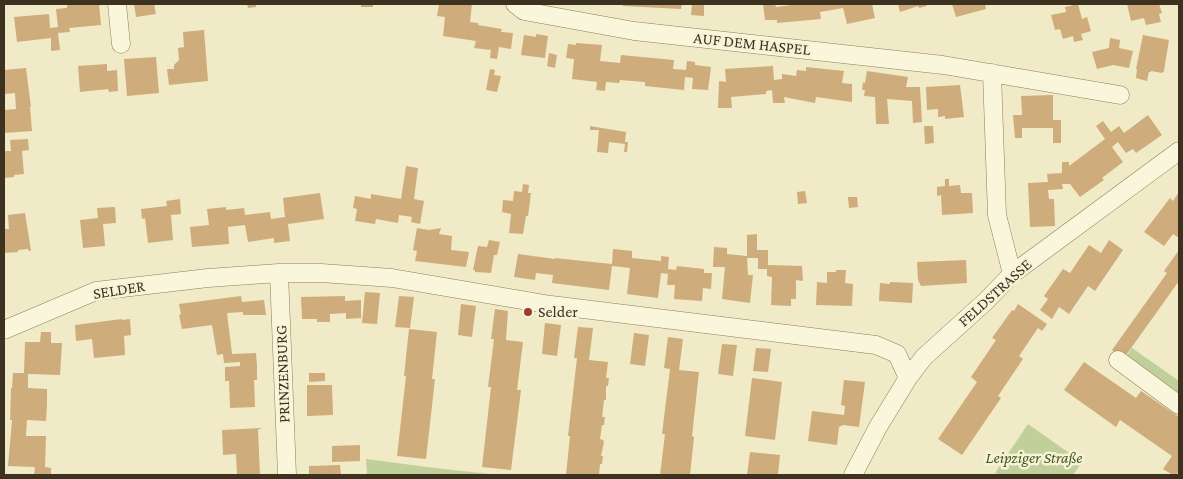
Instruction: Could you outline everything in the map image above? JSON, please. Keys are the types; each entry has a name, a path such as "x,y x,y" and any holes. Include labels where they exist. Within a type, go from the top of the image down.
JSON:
{"street":[{"path":"117,4 121,44"},
{"name":"AUF DEM HASPEL","path":"515,4 524,11 634,31 943,64 1120,95"},
{"path":"992,73 997,214 1012,274"},
{"name":"FELDSTRASSE","path":"852,475 878,427 908,378 924,357 986,301 1012,274 1179,151"},
{"name":"SELDER","path":"4,330 96,291 208,278 279,273 322,273 392,278 551,305 876,345 897,354 908,378"},
{"name":"PRINZENBURG","path":"279,273 287,475"},
{"path":"1118,360 1179,405"}],"green space":[{"path":"1132,348 1179,381 1179,399 1124,360"},
{"name":"Leipziger Straße","path":"1028,424 1082,462 1073,475 1001,475 995,473"},
{"path":"366,459 435,468 499,475 367,475"}],"building":[{"path":"67,4 99,4 101,25 69,28 70,32 58,33 60,50 51,51 51,38 17,42 14,17 49,14 50,28 58,27 56,9 67,8"},
{"path":"134,4 154,4 156,14 136,17"},
{"path":"247,4 256,4 256,7 248,8"},
{"path":"361,4 373,4 373,7 361,7"},
{"path":"439,4 472,4 470,22 502,29 501,32 513,33 511,49 499,47 497,59 490,58 491,50 474,48 476,41 443,36 445,17 437,16"},
{"path":"623,4 682,4 681,9 623,6"},
{"path":"692,4 704,4 704,16 691,15"},
{"path":"763,4 775,4 776,7 799,4 872,4 875,18 847,24 843,8 820,12 821,19 777,23 777,20 765,20"},
{"path":"898,4 926,4 927,6 919,8 918,6 900,12"},
{"path":"952,4 985,4 986,9 956,17"},
{"path":"1078,4 1082,19 1087,17 1091,31 1081,34 1083,40 1074,42 1073,36 1063,39 1060,29 1055,30 1051,15 1066,12 1065,7"},
{"path":"1127,4 1159,4 1162,13 1159,14 1161,22 1146,25 1144,18 1131,21"},
{"path":"204,30 208,81 169,85 167,69 174,69 174,65 179,60 178,48 184,47 183,32"},
{"path":"536,34 548,36 545,58 521,55 524,35 536,37"},
{"path":"1143,35 1169,40 1164,71 1162,73 1149,72 1147,81 1136,78"},
{"path":"1110,38 1120,40 1119,48 1133,51 1129,68 1113,65 1097,69 1092,52 1109,48"},
{"path":"576,43 602,45 600,61 620,63 621,55 674,60 673,69 686,70 687,61 695,62 695,65 711,67 708,90 692,89 693,78 685,77 684,90 645,86 645,82 620,80 619,83 606,82 605,91 596,90 597,82 572,79 574,59 566,58 568,44 576,45"},
{"path":"549,53 557,55 555,68 547,66"},
{"path":"156,57 159,93 127,96 124,59"},
{"path":"107,64 107,71 117,70 118,91 109,92 108,89 80,92 78,66"},
{"path":"773,66 774,80 782,79 782,74 796,76 797,70 806,71 806,67 844,71 842,83 852,84 852,102 816,97 815,103 784,97 785,103 773,103 772,90 766,91 766,94 731,97 732,108 718,108 719,81 726,82 725,69"},
{"path":"26,68 32,131 4,133 4,110 16,109 15,93 4,94 4,70"},
{"path":"490,69 495,70 494,75 501,76 497,92 486,90"},
{"path":"867,71 908,77 906,87 920,87 922,122 913,123 912,101 887,99 889,124 876,124 875,97 864,96 865,90 862,90"},
{"path":"960,85 964,117 945,119 945,116 938,117 938,109 927,110 926,87"},
{"path":"1053,95 1053,120 1061,120 1061,143 1053,143 1053,128 1022,128 1022,138 1015,138 1013,115 1022,115 1021,96"},
{"path":"1148,115 1162,135 1136,153 1133,149 1126,153 1118,142 1112,147 1123,162 1102,178 1104,180 1080,197 1070,184 1062,184 1063,189 1048,190 1049,199 1054,199 1055,226 1030,227 1028,183 1048,182 1047,174 1062,173 1062,162 1069,162 1069,166 1105,139 1096,126 1103,121 1111,132 1119,126 1124,133"},
{"path":"590,126 626,132 627,152 624,152 625,144 609,142 608,153 597,152 599,130 590,130"},
{"path":"924,126 933,126 934,143 925,144"},
{"path":"28,139 29,150 22,151 24,174 4,178 4,151 11,151 10,140"},
{"path":"406,166 418,168 414,199 424,201 420,224 411,222 412,217 399,215 398,223 376,219 375,224 355,221 357,209 353,208 355,196 371,199 371,194 401,199"},
{"path":"945,179 949,179 949,186 960,185 961,193 972,193 973,213 942,215 941,195 937,196 937,187 945,186"},
{"path":"523,184 529,185 528,193 531,193 523,234 509,233 511,214 502,212 503,200 513,201 514,191 522,192"},
{"path":"805,191 807,203 798,204 797,192"},
{"path":"1179,192 1179,238 1173,234 1164,246 1144,232 1170,198 1173,201"},
{"path":"320,193 324,219 288,224 290,241 274,243 274,238 248,242 245,225 228,227 229,244 192,247 190,227 209,225 207,209 226,207 226,210 244,208 245,215 270,212 271,219 285,217 283,198"},
{"path":"848,197 857,197 858,207 849,208"},
{"path":"180,199 181,214 171,215 173,240 148,243 145,218 142,219 141,209 167,206 166,201"},
{"path":"115,207 116,223 103,224 105,246 83,248 80,220 98,218 97,208"},
{"path":"25,213 31,251 28,249 4,253 4,229 9,229 8,215"},
{"path":"417,228 429,230 441,228 439,234 452,236 451,250 469,252 466,267 415,261 417,251 413,250"},
{"path":"757,234 757,250 768,250 768,265 802,266 803,281 796,280 796,299 791,299 791,306 771,305 772,277 767,276 767,269 758,269 758,258 747,258 748,275 753,275 750,303 722,299 725,267 713,267 714,247 727,248 727,254 747,256 747,235"},
{"path":"489,240 500,242 497,255 494,255 491,273 475,272 473,270 478,246 487,247"},
{"path":"1109,240 1123,250 1095,291 1088,286 1069,314 1059,307 1052,319 1040,310 1048,299 1044,296 1063,269 1070,273 1089,245 1101,253"},
{"path":"613,249 632,251 632,258 661,261 661,256 669,257 668,269 676,270 677,266 704,269 704,273 712,273 711,289 703,288 702,301 674,299 675,285 667,285 668,274 661,273 658,298 627,294 630,268 612,266 609,290 552,283 553,275 536,273 535,280 514,277 518,254 612,264"},
{"path":"1179,250 1179,281 1124,358 1112,350 1167,273 1164,271"},
{"path":"966,260 967,283 921,286 918,280 917,262"},
{"path":"836,270 846,270 845,283 853,284 852,306 816,305 817,282 827,283 827,272 836,272"},
{"path":"890,282 913,283 912,303 879,301 880,283 890,284"},
{"path":"365,292 380,293 377,324 362,323"},
{"path":"241,296 242,302 264,300 266,315 243,315 243,312 227,313 232,354 256,353 257,365 257,380 254,380 255,407 230,408 229,381 225,381 225,367 240,366 240,362 224,363 223,354 217,355 212,325 182,329 179,304"},
{"path":"345,296 345,301 361,300 361,318 346,319 346,313 330,314 330,322 317,322 317,319 302,319 301,297"},
{"path":"399,296 414,297 410,328 395,327"},
{"path":"461,304 476,306 472,337 458,335"},
{"path":"1018,304 1047,324 1042,331 1038,328 1019,356 1023,359 998,396 1001,398 962,455 938,439 977,382 971,377 996,340 992,338"},
{"path":"495,309 508,311 506,340 523,342 517,390 521,390 511,470 482,467 491,387 488,387 494,339 491,339"},
{"path":"130,319 131,335 124,336 125,355 94,358 92,339 76,341 75,325"},
{"path":"545,323 561,325 557,356 542,354"},
{"path":"578,327 593,328 589,360 608,362 606,378 609,378 608,386 606,386 606,400 604,400 602,417 605,417 600,439 604,442 601,456 603,456 599,475 566,475 570,436 568,436 577,358 574,358"},
{"path":"409,329 437,332 432,379 435,379 426,459 397,456"},
{"path":"41,332 51,332 51,343 62,343 60,375 28,374 28,388 47,389 47,405 46,421 27,420 26,436 46,436 45,467 51,468 51,475 34,475 35,467 8,466 12,420 10,420 13,373 24,373 25,342 40,342"},
{"path":"634,333 649,335 645,366 630,364"},
{"path":"668,337 683,339 679,370 699,372 690,475 660,475 665,434 662,434 670,369 664,368"},
{"path":"722,344 737,345 733,376 718,374"},
{"path":"756,348 771,349 768,372 753,371"},
{"path":"1084,362 1136,398 1141,391 1179,417 1179,471 1176,475 1163,469 1172,456 1120,420 1116,427 1064,390"},
{"path":"309,373 325,373 325,381 309,382"},
{"path":"752,378 782,382 775,440 745,436"},
{"path":"844,380 865,382 859,427 843,425 839,427 837,445 808,441 812,411 844,415 845,406 841,405"},
{"path":"307,385 332,385 333,415 307,416"},
{"path":"262,428 258,430 260,475 237,475 236,454 223,455 222,430"},
{"path":"360,445 360,461 332,462 332,446"},
{"path":"750,452 780,455 778,475 747,475"},
{"path":"340,465 341,475 309,475 309,466"}],"place":[{"name":"Selder","path":"528,312"}]}
